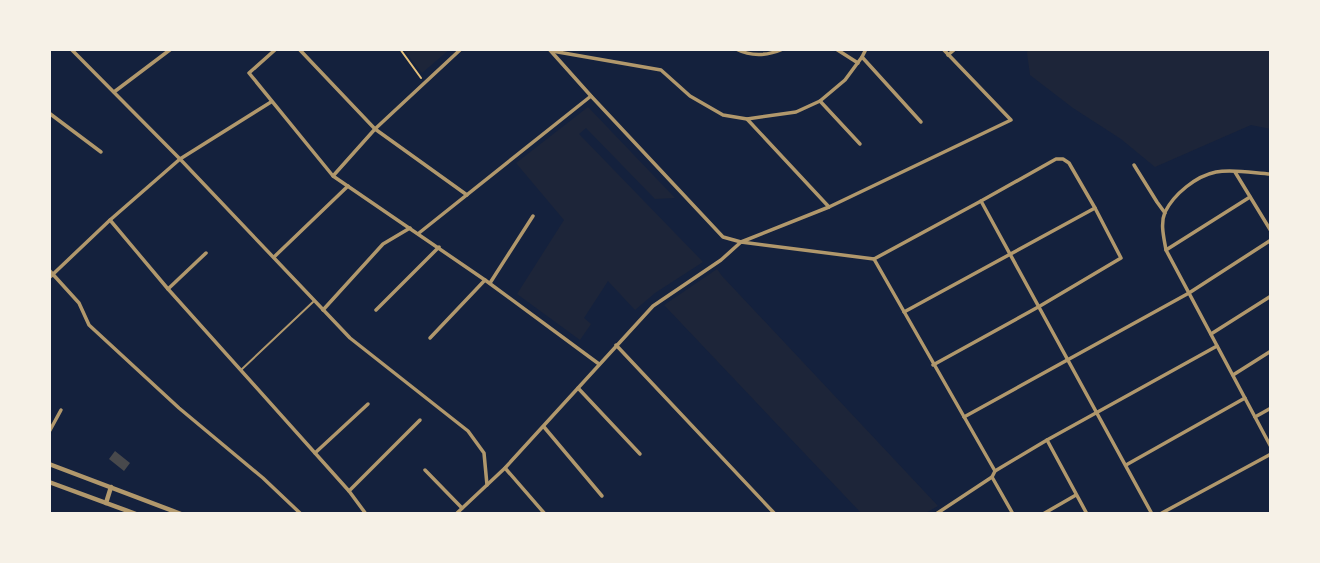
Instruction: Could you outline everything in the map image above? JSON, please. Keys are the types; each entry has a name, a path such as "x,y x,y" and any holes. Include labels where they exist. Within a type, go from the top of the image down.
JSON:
{"street":[{"path":"71,49 350,338 468,431 484,453 487,485"},
{"path":"114,92 171,49"},
{"path":"276,49 249,73 332,176 439,247 599,363"},
{"path":"299,49 374,129 467,195"},
{"path":"332,176 374,129 461,49"},
{"path":"736,49 747,54 769,55 783,49"},
{"path":"836,49 858,63"},
{"path":"549,50 661,70 690,96 723,115 747,119 796,112 820,102 845,80 866,49"},
{"path":"456,514 544,427 653,306 721,260 741,243 829,207 1011,120 943,49"},
{"path":"948,55 955,49"},
{"path":"549,50 723,237 741,243 874,259 1056,159 1069,163 1121,258 933,365"},
{"path":"862,57 921,122"},
{"path":"419,233 591,96"},
{"path":"49,278 51,272 180,159 272,101"},
{"path":"820,102 860,144"},
{"path":"49,113 101,152"},
{"path":"747,119 829,207"},
{"path":"1134,165 1165,213"},
{"path":"1271,174 1216,172 1195,181 1178,194 1165,213 1163,232 1166,250 1271,446"},
{"path":"1235,172 1271,231"},
{"path":"273,258 348,186"},
{"path":"1166,250 1250,197"},
{"path":"981,201 1152,514"},
{"path":"904,312 1095,208"},
{"path":"430,338 487,282 533,215"},
{"path":"110,220 168,289 349,491 366,514"},
{"path":"323,310 383,244 411,228"},
{"path":"964,417 1189,293 1271,240"},
{"path":"376,310 439,247"},
{"path":"168,289 206,253"},
{"path":"874,259 995,471"},
{"path":"51,272 79,303 89,325 301,514"},
{"path":"1210,334 1271,296"},
{"path":"616,345 775,514"},
{"path":"936,514 992,477 995,471 1217,346"},
{"path":"1233,375 1271,351"},
{"path":"578,388 640,454"},
{"path":"1126,465 1245,398"},
{"path":"315,453 368,404"},
{"path":"1255,417 1271,408"},
{"path":"49,432 61,410"},
{"path":"349,491 420,420"},
{"path":"544,427 602,496"},
{"path":"1047,440 1087,514"},
{"path":"1160,514 1271,454"},
{"path":"49,464 177,513"},
{"path":"505,468 545,514"},
{"path":"425,470 462,508"},
{"path":"992,477 1013,514"},
{"path":"49,482 136,514"},
{"path":"106,503 111,487"},
{"path":"1043,514 1076,495"}],"lane":[{"path":"241,370 314,301"}],"path":[{"path":"400,49 424,82"}],"shaded area":[{"path":"403,49 450,49 422,73"},
{"path":"1028,49 1271,49 1271,129 1251,125 1155,167 1121,139 1073,108 1030,75"},
{"path":"588,107 675,198 655,199 586,128 579,134 703,262 655,293 635,310 608,281 584,318 591,324 580,340 517,294 564,220 516,163"},
{"path":"717,269 938,506 924,514 862,514 664,305"}],"building":[{"path":"115,451 130,463 124,471 109,459"}]}
